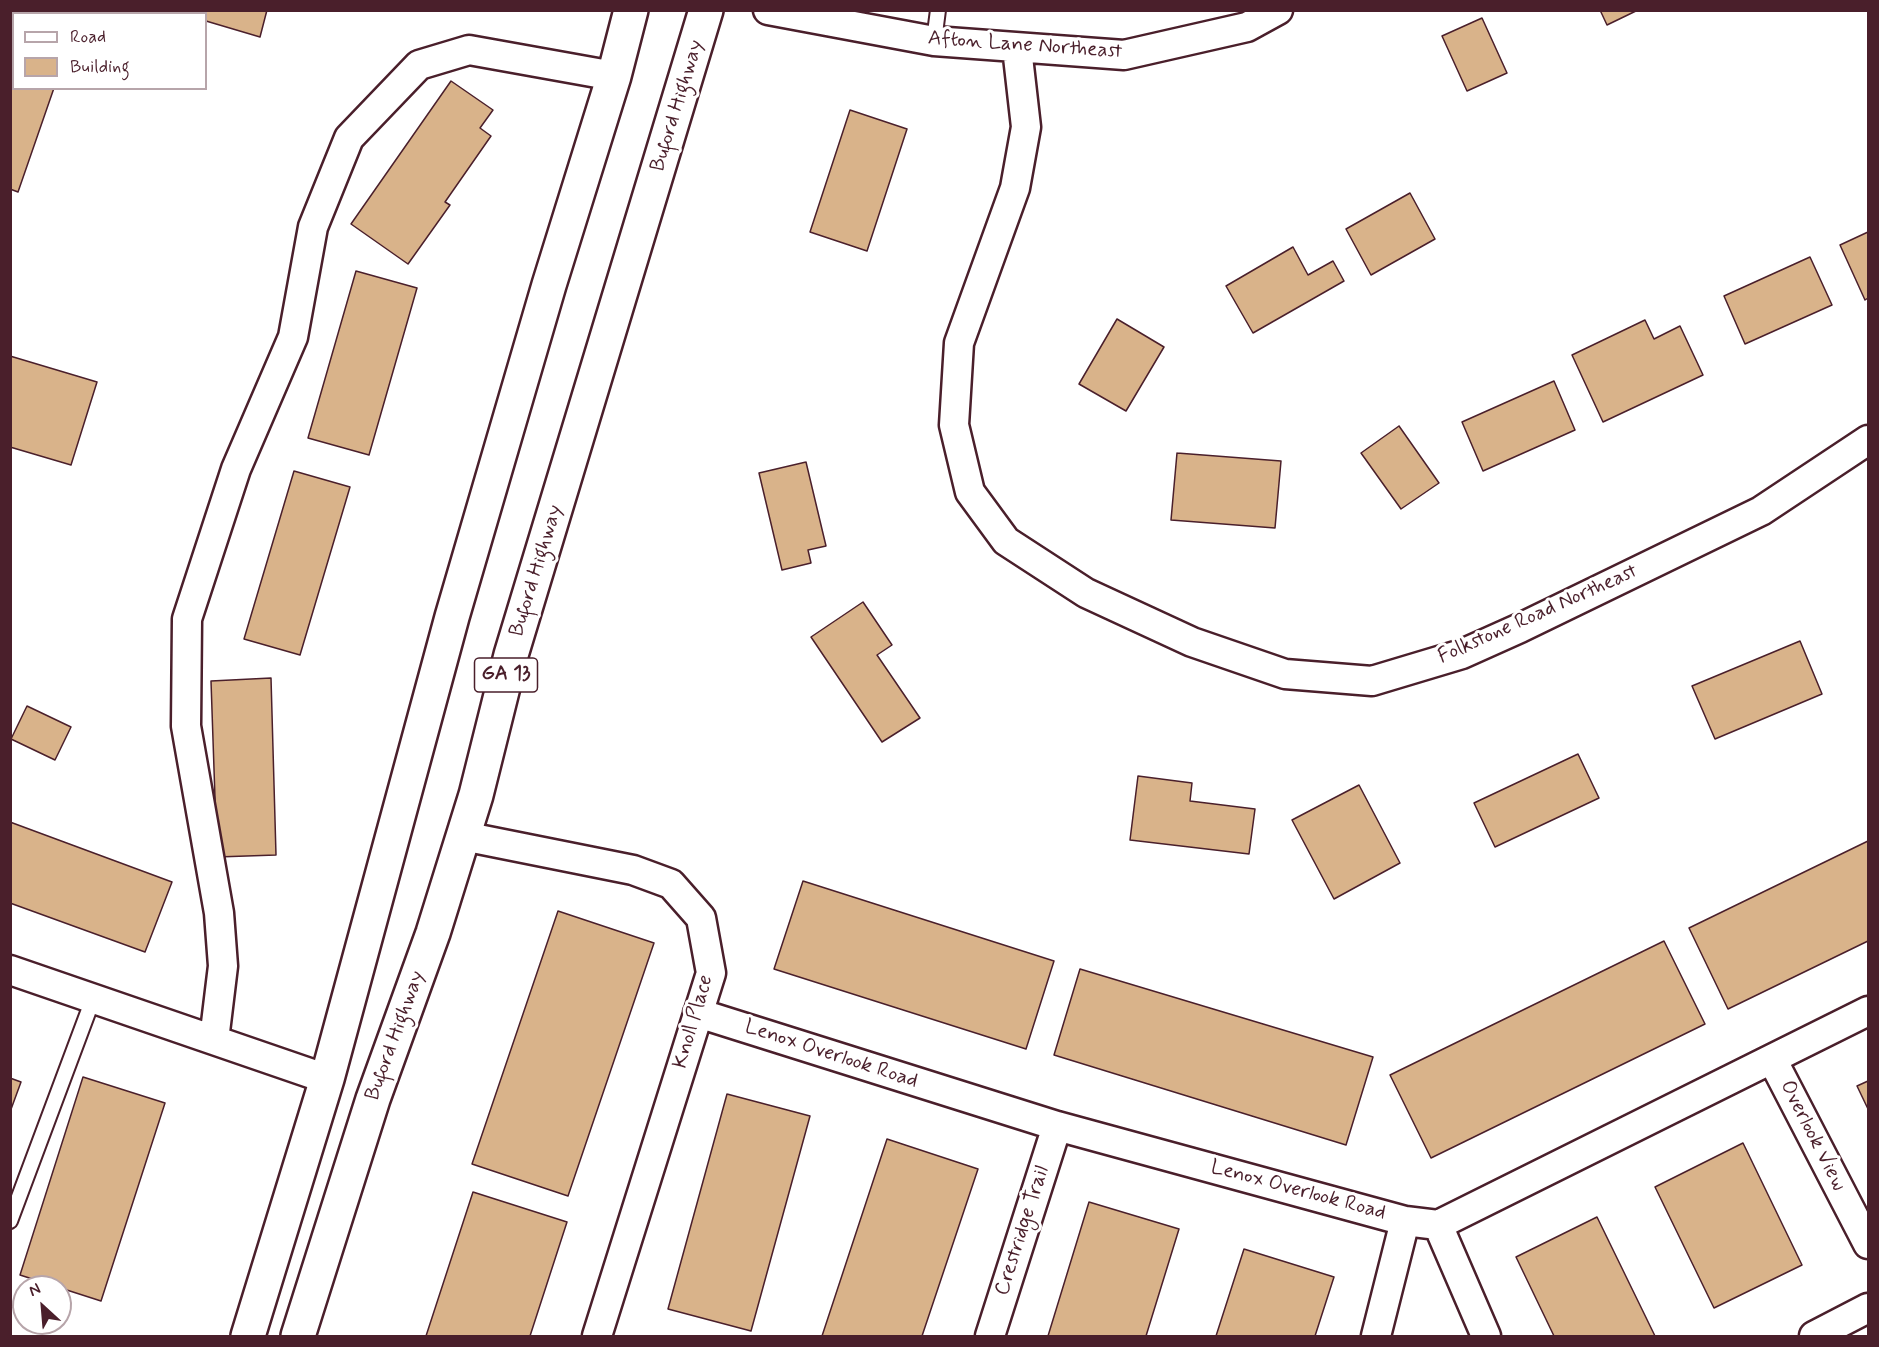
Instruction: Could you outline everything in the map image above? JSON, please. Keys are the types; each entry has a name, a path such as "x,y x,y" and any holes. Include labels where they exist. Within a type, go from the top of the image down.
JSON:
{"main road":[{"path":"248,1336 327,1079 452,617 503,451 549,285 614,76 631,10"},
{"name":"Buford Highway","path":"298,1336 373,1099 433,933 464,836 512,655 706,10"}],"street":[{"name":"Afton Lane Northeast","path":"768,10 934,41 1124,55 1247,27 1278,10"},
{"name":"Folkstone Road Northeast","path":"1017,48 1026,127 1016,188 959,343 954,425 970,492 1006,541 1086,593 1181,637 1285,674 1372,681 1462,654 1541,618 1761,511 1869,440"},
{"path":"214,1040 223,966 219,913 186,726 187,619 236,470 293,337 313,227 349,138 419,65 469,50 614,76"},
{"name":"Knoll Place","path":"464,836 633,870 671,884 701,918 711,973 597,1336"},
{"path":"10,970 327,1079"},
{"path":"1486,1336 1438,1226 1869,1011"},
{"name":"Lenox Overlook Road","path":"698,1013 1057,1126 1405,1221 1438,1226"},
{"name":"Overlook View","path":"1772,1059 1869,1244"},
{"name":"Crestridge Trail","path":"990,1336 1057,1126"},
{"path":"1376,1336 1405,1221"},
{"path":"1814,1336 1869,1308"}],"lane":[{"path":"934,41 938,10"},
{"path":"10,1221 93,999"}],"building":[{"path":"203,10 267,10 260,37 207,21 207,12"},
{"path":"1600,10 1638,10 1607,25"},
{"path":"1482,18 1507,73 1467,91 1442,36"},
{"path":"10,64 12,64 12,90 53,90 18,192 10,189"},
{"path":"451,81 493,110 480,128 491,136 445,202 450,205 408,264 351,224"},
{"path":"850,110 907,129 867,251 810,232"},
{"path":"1410,193 1435,239 1371,275 1346,229"},
{"path":"1868,232 1868,298 1865,300 1840,245"},
{"path":"1293,247 1308,275 1333,261 1344,281 1253,333 1226,286"},
{"path":"1810,257 1832,305 1745,344 1724,296"},
{"path":"356,271 417,288 369,455 308,438"},
{"path":"1117,319 1164,347 1126,411 1079,384"},
{"path":"1645,320 1654,339 1680,326 1703,375 1603,422 1572,355"},
{"path":"10,356 97,382 71,465 10,447"},
{"path":"1554,381 1575,430 1483,471 1462,422"},
{"path":"1399,426 1439,483 1401,509 1361,453"},
{"path":"1177,453 1281,461 1275,528 1171,520"},
{"path":"806,462 826,546 808,550 811,563 782,570 759,473"},
{"path":"294,471 350,487 300,655 244,639"},
{"path":"863,602 892,645 877,655 920,718 882,742 811,637"},
{"path":"1800,641 1822,694 1715,739 1692,686"},
{"path":"271,678 276,855 217,857 211,681"},
{"path":"27,706 71,727 55,760 11,739"},
{"path":"1578,754 1599,798 1495,847 1474,803"},
{"path":"1138,776 1192,783 1190,801 1255,809 1249,854 1130,840"},
{"path":"1359,785 1400,863 1334,899 1292,820"},
{"path":"10,822 172,882 145,952 10,903"},
{"path":"1868,841 1868,941 1728,1009 1689,928"},
{"path":"803,881 1054,961 1026,1049 774,969"},
{"path":"558,911 654,943 568,1196 472,1164"},
{"path":"1664,941 1705,1024 1431,1158 1390,1075"},
{"path":"1080,969 1373,1057 1346,1145 1054,1055"},
{"path":"83,1077 165,1103 101,1301 72,1292 72,1275 20,1275"},
{"path":"10,1078 21,1082 10,1112"},
{"path":"1868,1081 1868,1109 1857,1086"},
{"path":"727,1094 810,1116 751,1331 668,1309"},
{"path":"887,1139 978,1169 922,1336 822,1336"},
{"path":"1743,1143 1802,1265 1714,1308 1655,1187"},
{"path":"473,1192 567,1222 530,1336 426,1336"},
{"path":"1089,1202 1179,1229 1146,1336 1048,1336"},
{"path":"1597,1217 1655,1336 1554,1336 1516,1257"},
{"path":"1244,1249 1334,1277 1315,1336 1216,1336"}]}
